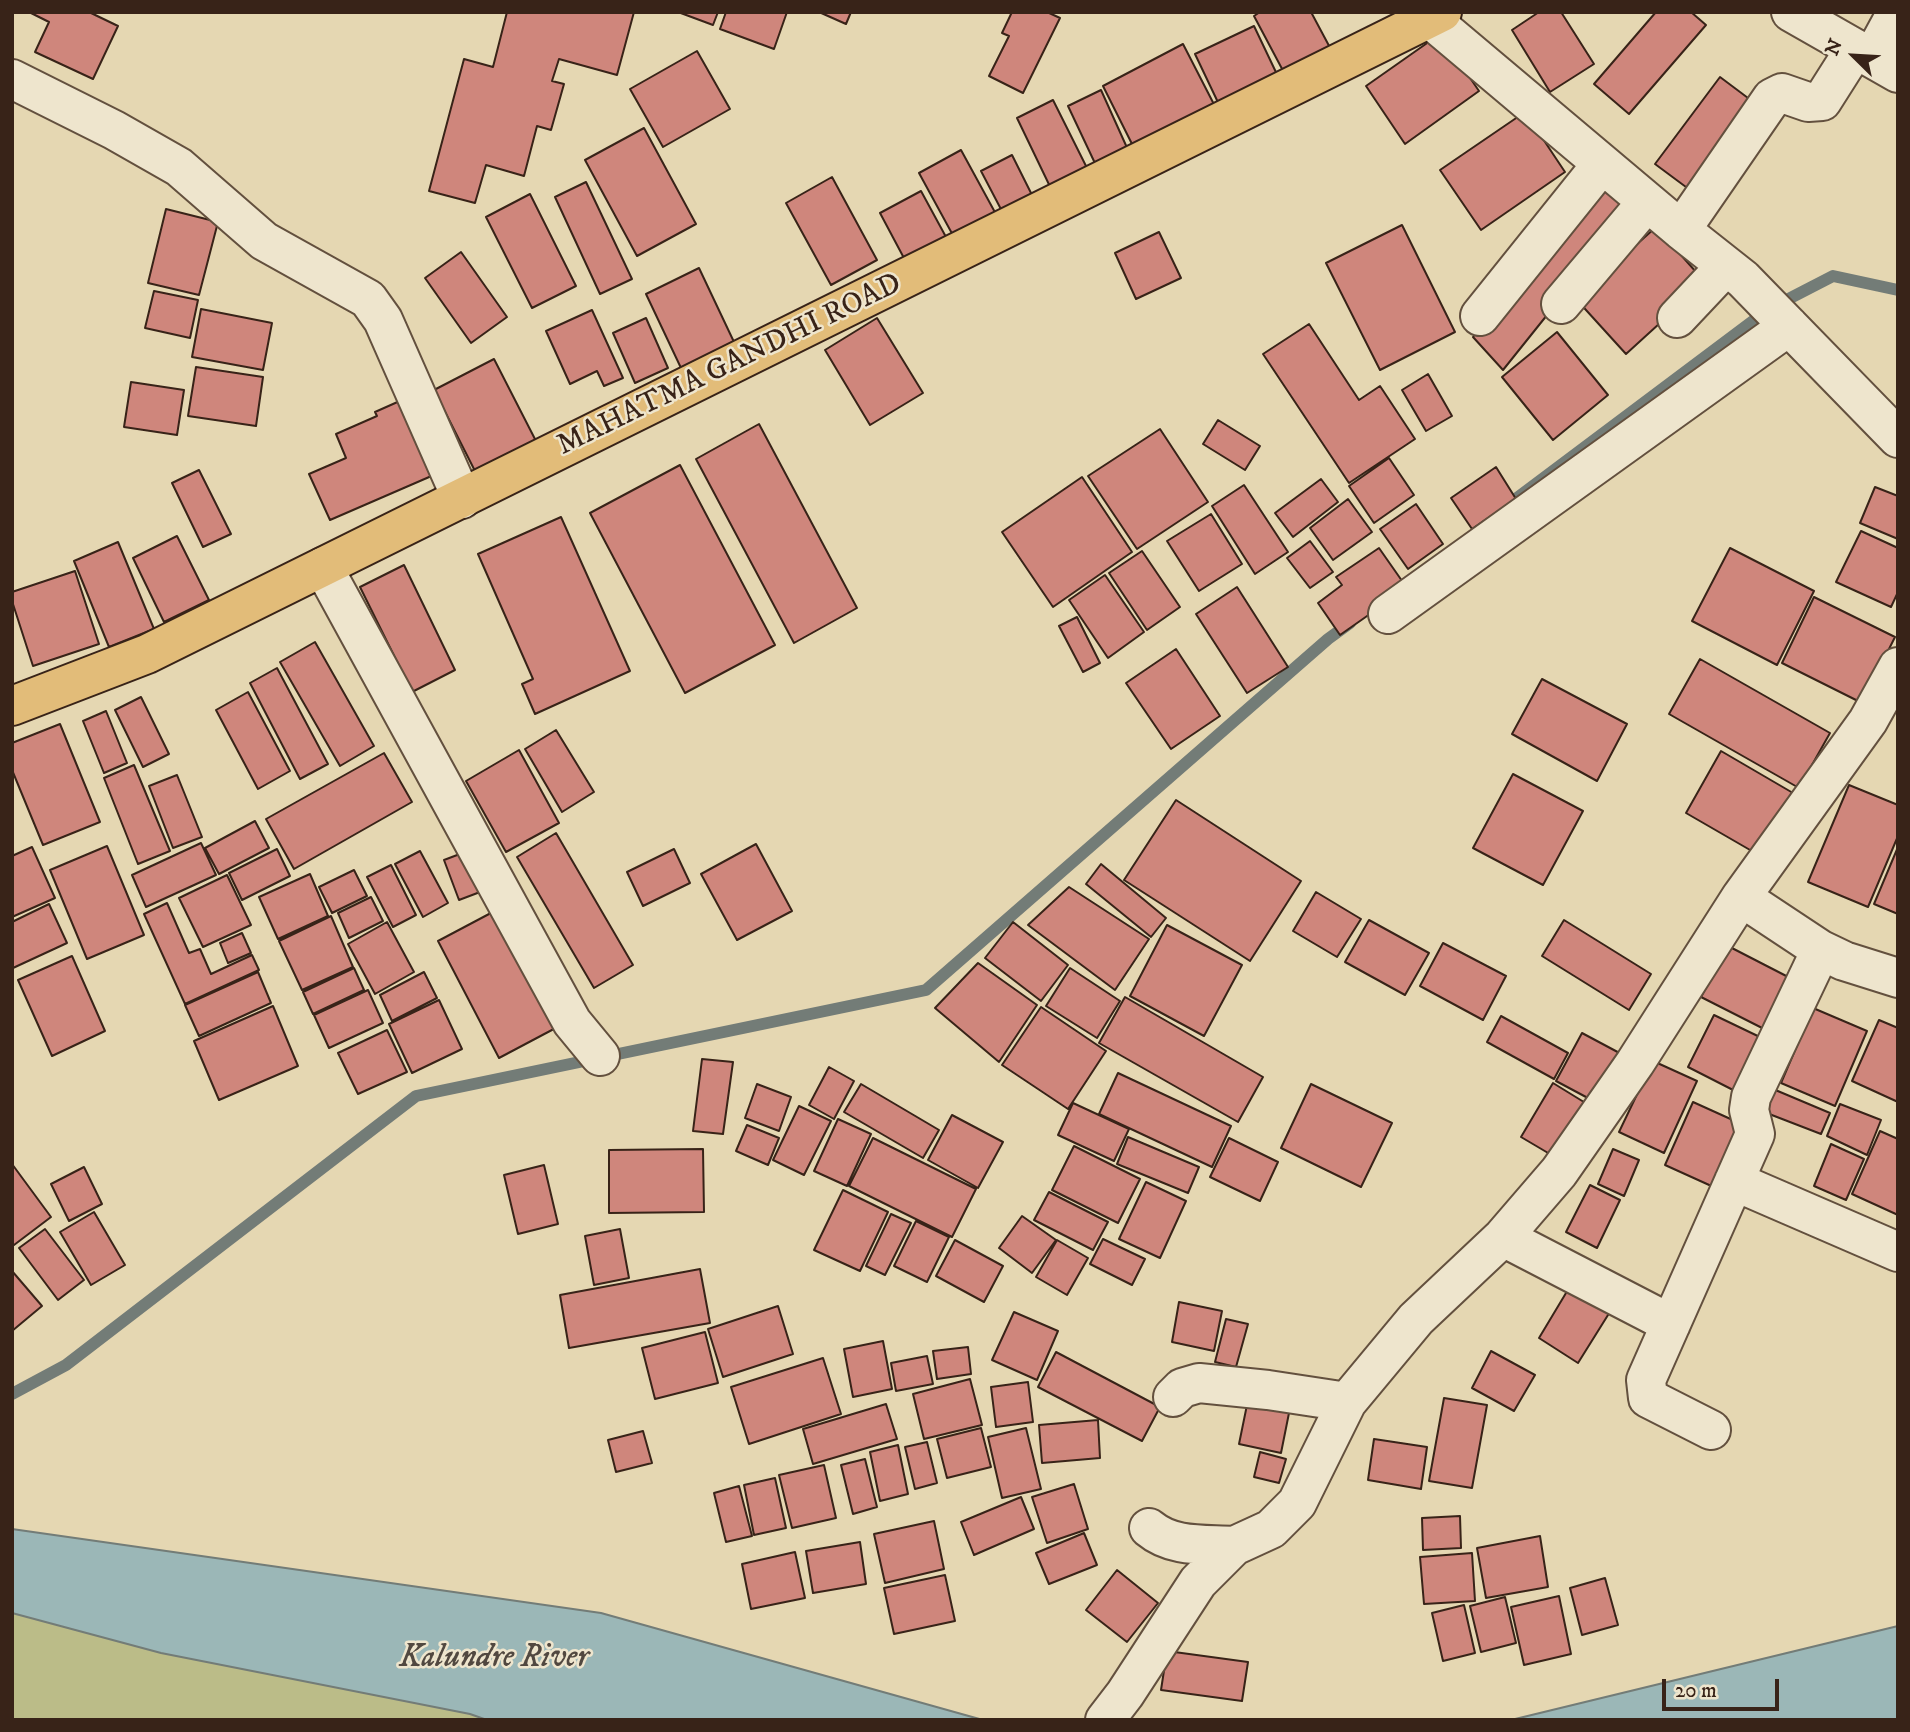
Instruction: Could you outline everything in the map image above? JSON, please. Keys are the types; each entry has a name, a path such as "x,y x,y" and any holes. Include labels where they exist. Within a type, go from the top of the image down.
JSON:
{"main road":[{"name":"MAHATMA GANDHI ROAD","path":"12,706 147,654 1430,14"}],"street":[{"path":"1791,12 1875,60"},
{"path":"1681,230 1772,98 1782,93 1808,102 1822,101 1875,60 1897,12"},
{"path":"1430,14 1602,164 1738,276 1898,438"},
{"path":"12,79 179,167 264,241 368,299 383,320 461,499"},
{"path":"1480,316 1602,164"},
{"path":"1561,304 1647,202"},
{"path":"1677,318 1738,276"},
{"path":"1388,614 1789,326"},
{"path":"323,568 572,1022 600,1056"},
{"path":"1115,1707 1198,1582 1234,1546 1271,1529 1297,1503 1347,1402 1416,1319 1503,1237 1559,1172 1635,1063 1741,897 1868,721 1898,667"},
{"path":"1741,897 1821,950 1844,961 1898,978"},
{"path":"1711,1430 1648,1398 1646,1380 1755,1133 1749,1110 1751,1097 1821,950"},
{"path":"1734,1181 1897,1251"},
{"path":"1503,1237 1671,1324"},
{"path":"1173,1397 1182,1388 1199,1383 1347,1402"},
{"path":"1149,1528 1175,1543 1234,1546"}],"green space":[{"path":"12,1613 161,1653 470,1714 487,1720 12,1720"}],"water":[{"name":"Kalundre River","path":"12,1529 601,1613 983,1720 487,1720 470,1714 161,1653 12,1613"},
{"path":"1898,1626 1898,1720 1511,1720"}],"building":[{"path":"29,12 89,12 118,26 93,79 35,52 49,22"},
{"path":"507,12 634,12 617,75 559,59 552,81 564,84 551,130 537,126 524,176 486,165 475,203 429,191 464,59 493,67"},
{"path":"678,12 718,12 713,25"},
{"path":"726,12 787,12 774,49 720,29"},
{"path":"819,12 851,12 846,24"},
{"path":"1012,12 1047,12 1060,18 1023,93 989,76 1009,36 1002,33"},
{"path":"1260,12 1311,12 1335,57 1289,82 1254,16"},
{"path":"1539,12 1561,12 1594,64 1550,92 1512,30"},
{"path":"1656,12 1691,12 1706,25 1629,114 1594,84"},
{"path":"1254,26 1283,87 1224,115 1195,54"},
{"path":"1440,34 1479,91 1405,144 1366,86"},
{"path":"1183,44 1221,118 1140,160 1103,86"},
{"path":"697,51 730,109 663,147 630,89"},
{"path":"1720,77 1756,104 1690,190 1655,164"},
{"path":"1101,90 1133,161 1101,176 1068,106"},
{"path":"1053,100 1093,180 1056,199 1017,118"},
{"path":"1525,112 1565,172 1481,230 1440,170"},
{"path":"644,128 696,224 637,256 585,160"},
{"path":"961,150 997,216 955,239 919,173"},
{"path":"1012,155 1034,199 1004,215 981,171"},
{"path":"832,177 877,260 831,285 786,203"},
{"path":"586,182 632,279 600,294 555,197"},
{"path":"1592,182 1632,209 1503,370 1473,337"},
{"path":"921,191 946,237 905,260 880,213"},
{"path":"530,194 576,286 532,308 486,217"},
{"path":"166,209 218,222 199,295 148,283"},
{"path":"1402,225 1455,332 1380,370 1326,263"},
{"path":"1656,227 1705,282 1626,354 1576,299"},
{"path":"1159,232 1181,278 1136,299 1115,253"},
{"path":"461,252 507,317 471,343 425,278"},
{"path":"699,268 734,342 681,368 646,294"},
{"path":"154,291 198,300 190,338 145,328"},
{"path":"201,309 272,323 263,370 192,357"},
{"path":"592,310 623,378 604,386 597,371 570,384 546,331"},
{"path":"646,318 668,368 635,383 613,333"},
{"path":"877,318 923,393 870,425 825,350"},
{"path":"1309,324 1359,400 1380,386 1415,439 1349,483 1263,354"},
{"path":"1557,332 1608,395 1553,440 1502,377"},
{"path":"494,359 537,443 477,475 434,390"},
{"path":"196,367 263,377 256,426 188,416"},
{"path":"1428,374 1452,416 1426,431 1402,390"},
{"path":"131,382 184,390 177,435 124,427"},
{"path":"411,396 443,471 330,520 309,474 346,458 336,434 377,416 375,412"},
{"path":"1218,420 1260,446 1245,470 1203,444"},
{"path":"759,424 857,608 794,643 696,459"},
{"path":"1160,429 1208,502 1137,549 1088,476"},
{"path":"1389,458 1414,495 1374,523 1349,486"},
{"path":"680,465 775,645 685,693 590,513"},
{"path":"1496,467 1516,499 1472,529 1451,498"},
{"path":"199,470 231,534 203,547 172,483"},
{"path":"1082,477 1132,552 1053,607 1002,532"},
{"path":"1321,479 1338,502 1293,537 1275,513"},
{"path":"1244,485 1288,552 1255,574 1212,506"},
{"path":"1875,487 1898,496 1898,539 1860,523"},
{"path":"1348,499 1372,532 1333,560 1310,528"},
{"path":"1416,504 1443,544 1408,569 1380,529"},
{"path":"1211,514 1242,564 1199,591 1167,541"},
{"path":"561,517 630,671 535,714 522,684 533,679 478,554"},
{"path":"1861,531 1898,548 1898,592 1891,607 1836,582"},
{"path":"177,536 209,600 164,622 133,558"},
{"path":"1310,541 1333,572 1310,588 1287,558"},
{"path":"118,542 154,629 109,647 74,561"},
{"path":"1379,548 1407,588 1340,635 1318,603 1342,585 1336,577"},
{"path":"1730,548 1814,591 1777,665 1692,621"},
{"path":"1142,551 1180,607 1147,630 1109,573"},
{"path":"404,565 455,670 412,692 360,587"},
{"path":"75,571 99,644 33,666 12,601 12,592"},
{"path":"1105,575 1144,632 1108,658 1069,600"},
{"path":"1237,587 1288,667 1247,693 1196,614"},
{"path":"1814,597 1895,637 1862,703 1782,663"},
{"path":"1077,617 1100,663 1083,672 1059,626"},
{"path":"315,642 374,746 340,766 280,662"},
{"path":"1176,649 1220,716 1171,749 1126,683"},
{"path":"1700,659 1830,733 1799,788 1669,714"},
{"path":"277,668 328,764 300,779 250,683"},
{"path":"1542,679 1627,724 1597,781 1512,734"},
{"path":"248,692 290,771 258,789 216,710"},
{"path":"141,697 169,754 143,767 115,710"},
{"path":"106,711 127,763 104,773 83,721"},
{"path":"60,724 100,822 43,845 12,770 12,743"},
{"path":"556,730 594,792 562,812 525,749"},
{"path":"519,750 559,823 506,852 466,781"},
{"path":"1721,751 1793,793 1757,854 1686,813"},
{"path":"384,753 412,802 294,869 266,819"},
{"path":"134,765 170,851 138,864 104,778"},
{"path":"1513,774 1583,811 1543,885 1473,848"},
{"path":"177,775 202,837 173,848 149,786"},
{"path":"1849,785 1898,805 1898,836 1868,907 1808,882"},
{"path":"1176,800 1301,881 1250,961 1124,880"},
{"path":"255,821 269,848 219,874 205,848"},
{"path":"556,833 633,965 594,988 517,857"},
{"path":"201,843 216,875 146,907 132,875"},
{"path":"756,844 792,911 737,940 701,874"},
{"path":"107,846 144,935 87,959 50,870"},
{"path":"32,847 55,898 12,917 12,856"},
{"path":"1898,847 1898,914 1874,904"},
{"path":"277,849 290,876 242,900 229,873"},
{"path":"473,849 488,889 459,900 444,860"},
{"path":"674,849 690,883 643,906 627,872"},
{"path":"420,851 448,903 423,917 395,864"},
{"path":"1101,864 1166,918 1151,937 1086,884"},
{"path":"391,865 416,915 393,927 367,877"},
{"path":"354,870 367,896 332,913 319,887"},
{"path":"310,874 328,916 278,939 259,897"},
{"path":"227,875 251,925 203,947 179,898"},
{"path":"1069,887 1149,939 1115,990 1028,925"},
{"path":"1316,892 1361,919 1337,957 1293,931"},
{"path":"371,897 383,921 349,938 338,913"},
{"path":"167,903 189,953 200,949 211,974 252,955 259,970 185,1004 144,914"},
{"path":"49,904 67,943 13,968 12,922"},
{"path":"506,905 567,1022 499,1058 438,941"},
{"path":"331,916 353,967 302,990 279,941"},
{"path":"1369,920 1429,953 1405,995 1345,962"},
{"path":"1564,920 1651,974 1629,1010 1542,956"},
{"path":"387,922 414,972 375,994 348,944"},
{"path":"1013,922 1068,965 1041,1001 985,958"},
{"path":"1167,925 1242,965 1204,1036 1130,996"},
{"path":"242,933 251,953 228,963 220,943"},
{"path":"1443,943 1506,976 1483,1020 1420,986"},
{"path":"1728,946 1796,981 1770,1032 1701,997"},
{"path":"72,956 105,1031 52,1056 18,980"},
{"path":"978,963 1037,1005 999,1062 935,1008"},
{"path":"354,968 364,990 313,1014 303,992"},
{"path":"1070,968 1120,1001 1097,1038 1046,1006"},
{"path":"258,972 271,1003 199,1036 185,1005"},
{"path":"424,972 437,998 392,1021 380,995"},
{"path":"368,990 383,1023 329,1048 314,1015"},
{"path":"1125,997 1263,1077 1238,1122 1099,1043"},
{"path":"439,1000 462,1049 412,1073 389,1024"},
{"path":"273,1006 298,1066 219,1100 194,1041"},
{"path":"1041,1007 1106,1051 1068,1109 1002,1065"},
{"path":"1813,1008 1867,1031 1835,1106 1781,1083"},
{"path":"1714,1015 1764,1039 1737,1092 1688,1067"},
{"path":"1501,1016 1568,1053 1554,1079 1487,1042"},
{"path":"1879,1020 1898,1028 1898,1102 1852,1081"},
{"path":"387,1030 407,1072 358,1094 338,1053"},
{"path":"1582,1033 1627,1057 1601,1105 1556,1081"},
{"path":"702,1059 733,1062 723,1134 693,1131"},
{"path":"1653,1061 1697,1081 1664,1153 1619,1132"},
{"path":"829,1067 854,1081 834,1119 809,1105"},
{"path":"1118,1073 1231,1126 1212,1167 1099,1114"},
{"path":"1553,1083 1592,1107 1560,1160 1521,1137"},
{"path":"757,1084 791,1097 779,1131 745,1118"},
{"path":"861,1084 939,1130 923,1158 844,1112"},
{"path":"1311,1084 1392,1123 1361,1187 1281,1148"},
{"path":"1773,1089 1830,1113 1821,1134 1764,1112"},
{"path":"1693,1102 1746,1126 1718,1189 1665,1165"},
{"path":"1073,1103 1129,1129 1114,1161 1058,1135"},
{"path":"1840,1104 1881,1120 1867,1155 1827,1136"},
{"path":"799,1106 831,1121 804,1175 773,1160"},
{"path":"952,1115 1003,1142 978,1188 928,1160"},
{"path":"838,1119 871,1134 847,1186 814,1171"},
{"path":"747,1125 779,1138 768,1165 736,1151"},
{"path":"1880,1131 1898,1139 1898,1215 1852,1194"},
{"path":"1128,1137 1199,1167 1188,1193 1117,1164"},
{"path":"873,1138 976,1189 952,1237 849,1186"},
{"path":"1229,1138 1278,1162 1260,1201 1210,1177"},
{"path":"1831,1144 1864,1159 1846,1200 1814,1186"},
{"path":"1074,1146 1140,1179 1118,1223 1052,1190"},
{"path":"703,1149 704,1212 609,1213 609,1150"},
{"path":"1613,1149 1639,1160 1624,1196 1598,1184"},
{"path":"12,1164 51,1217 14,1245 12,1243"},
{"path":"544,1165 558,1224 518,1234 504,1175"},
{"path":"84,1167 102,1204 69,1221 51,1184"},
{"path":"1146,1182 1186,1201 1160,1258 1119,1239"},
{"path":"1590,1185 1620,1200 1597,1248 1566,1232"},
{"path":"843,1190 888,1212 860,1271 814,1250"},
{"path":"1049,1192 1108,1222 1093,1250 1034,1220"},
{"path":"94,1212 125,1265 91,1285 60,1232"},
{"path":"891,1214 911,1223 885,1275 866,1266"},
{"path":"1022,1216 1056,1240 1032,1273 999,1248"},
{"path":"916,1221 949,1237 927,1282 894,1266"},
{"path":"45,1229 84,1280 58,1300 19,1248"},
{"path":"620,1229 629,1278 594,1285 585,1236"},
{"path":"1103,1239 1145,1259 1132,1285 1090,1264"},
{"path":"955,1240 1003,1266 984,1302 936,1276"},
{"path":"1057,1240 1088,1258 1067,1295 1036,1277"},
{"path":"700,1269 710,1323 569,1348 560,1295"},
{"path":"12,1271 42,1306 12,1331"},
{"path":"1572,1283 1613,1307 1578,1363 1539,1338"},
{"path":"1179,1302 1222,1311 1214,1351 1172,1342"},
{"path":"778,1306 793,1354 723,1377 708,1329"},
{"path":"1014,1312 1058,1331 1037,1380 992,1360"},
{"path":"1226,1319 1248,1324 1236,1367 1215,1362"},
{"path":"705,1332 718,1383 655,1399 642,1348"},
{"path":"883,1341 892,1389 853,1397 844,1349"},
{"path":"968,1347 971,1374 937,1379 933,1351"},
{"path":"1491,1351 1535,1375 1514,1411 1472,1388"},
{"path":"1056,1352 1160,1407 1142,1441 1038,1387"},
{"path":"927,1356 933,1384 896,1391 891,1363"},
{"path":"823,1358 841,1414 749,1444 731,1387"},
{"path":"970,1379 982,1425 924,1439 913,1394"},
{"path":"1028,1382 1033,1422 996,1427 991,1387"},
{"path":"1444,1398 1487,1405 1472,1488 1429,1481"},
{"path":"1248,1400 1290,1408 1281,1453 1239,1444"},
{"path":"886,1404 897,1439 813,1464 803,1429"},
{"path":"1098,1420 1100,1458 1042,1463 1039,1425"},
{"path":"981,1428 991,1467 947,1478 937,1439"},
{"path":"1026,1428 1041,1489 1002,1498 988,1437"},
{"path":"643,1431 652,1463 616,1472 608,1440"},
{"path":"1374,1439 1427,1447 1421,1489 1368,1480"},
{"path":"927,1442 937,1483 915,1489 905,1447"},
{"path":"898,1445 908,1494 880,1501 870,1452"},
{"path":"1260,1452 1286,1459 1279,1483 1254,1477"},
{"path":"865,1459 877,1507 853,1514 841,1465"},
{"path":"824,1465 836,1518 792,1528 779,1475"},
{"path":"775,1478 786,1528 754,1535 744,1485"},
{"path":"1074,1484 1088,1529 1047,1543 1032,1497"},
{"path":"739,1486 752,1536 726,1542 714,1493"},
{"path":"1021,1497 1034,1529 974,1555 961,1522"},
{"path":"1460,1516 1461,1548 1423,1550 1422,1518"},
{"path":"934,1521 944,1569 885,1583 874,1534"},
{"path":"1084,1533 1097,1565 1049,1584 1036,1553"},
{"path":"1540,1536 1548,1587 1486,1598 1477,1548"},
{"path":"860,1542 866,1584 813,1593 806,1551"},
{"path":"795,1552 805,1598 751,1609 742,1564"},
{"path":"1472,1553 1475,1601 1424,1604 1420,1557"},
{"path":"1117,1570 1158,1603 1127,1642 1086,1610"},
{"path":"945,1575 955,1621 894,1634 884,1588"},
{"path":"1605,1578 1618,1625 1582,1635 1570,1588"},
{"path":"1559,1596 1571,1654 1524,1665 1511,1607"},
{"path":"1505,1597 1516,1643 1481,1652 1470,1606"},
{"path":"1464,1605 1475,1653 1443,1661 1432,1613"},
{"path":"1167,1651 1248,1662 1242,1701 1161,1690"}],"waterway":[{"path":"1513,501 1769,309 1833,276 1898,290"},
{"path":"12,1394 66,1365 416,1096 926,990 1328,639 1350,623"}]}
